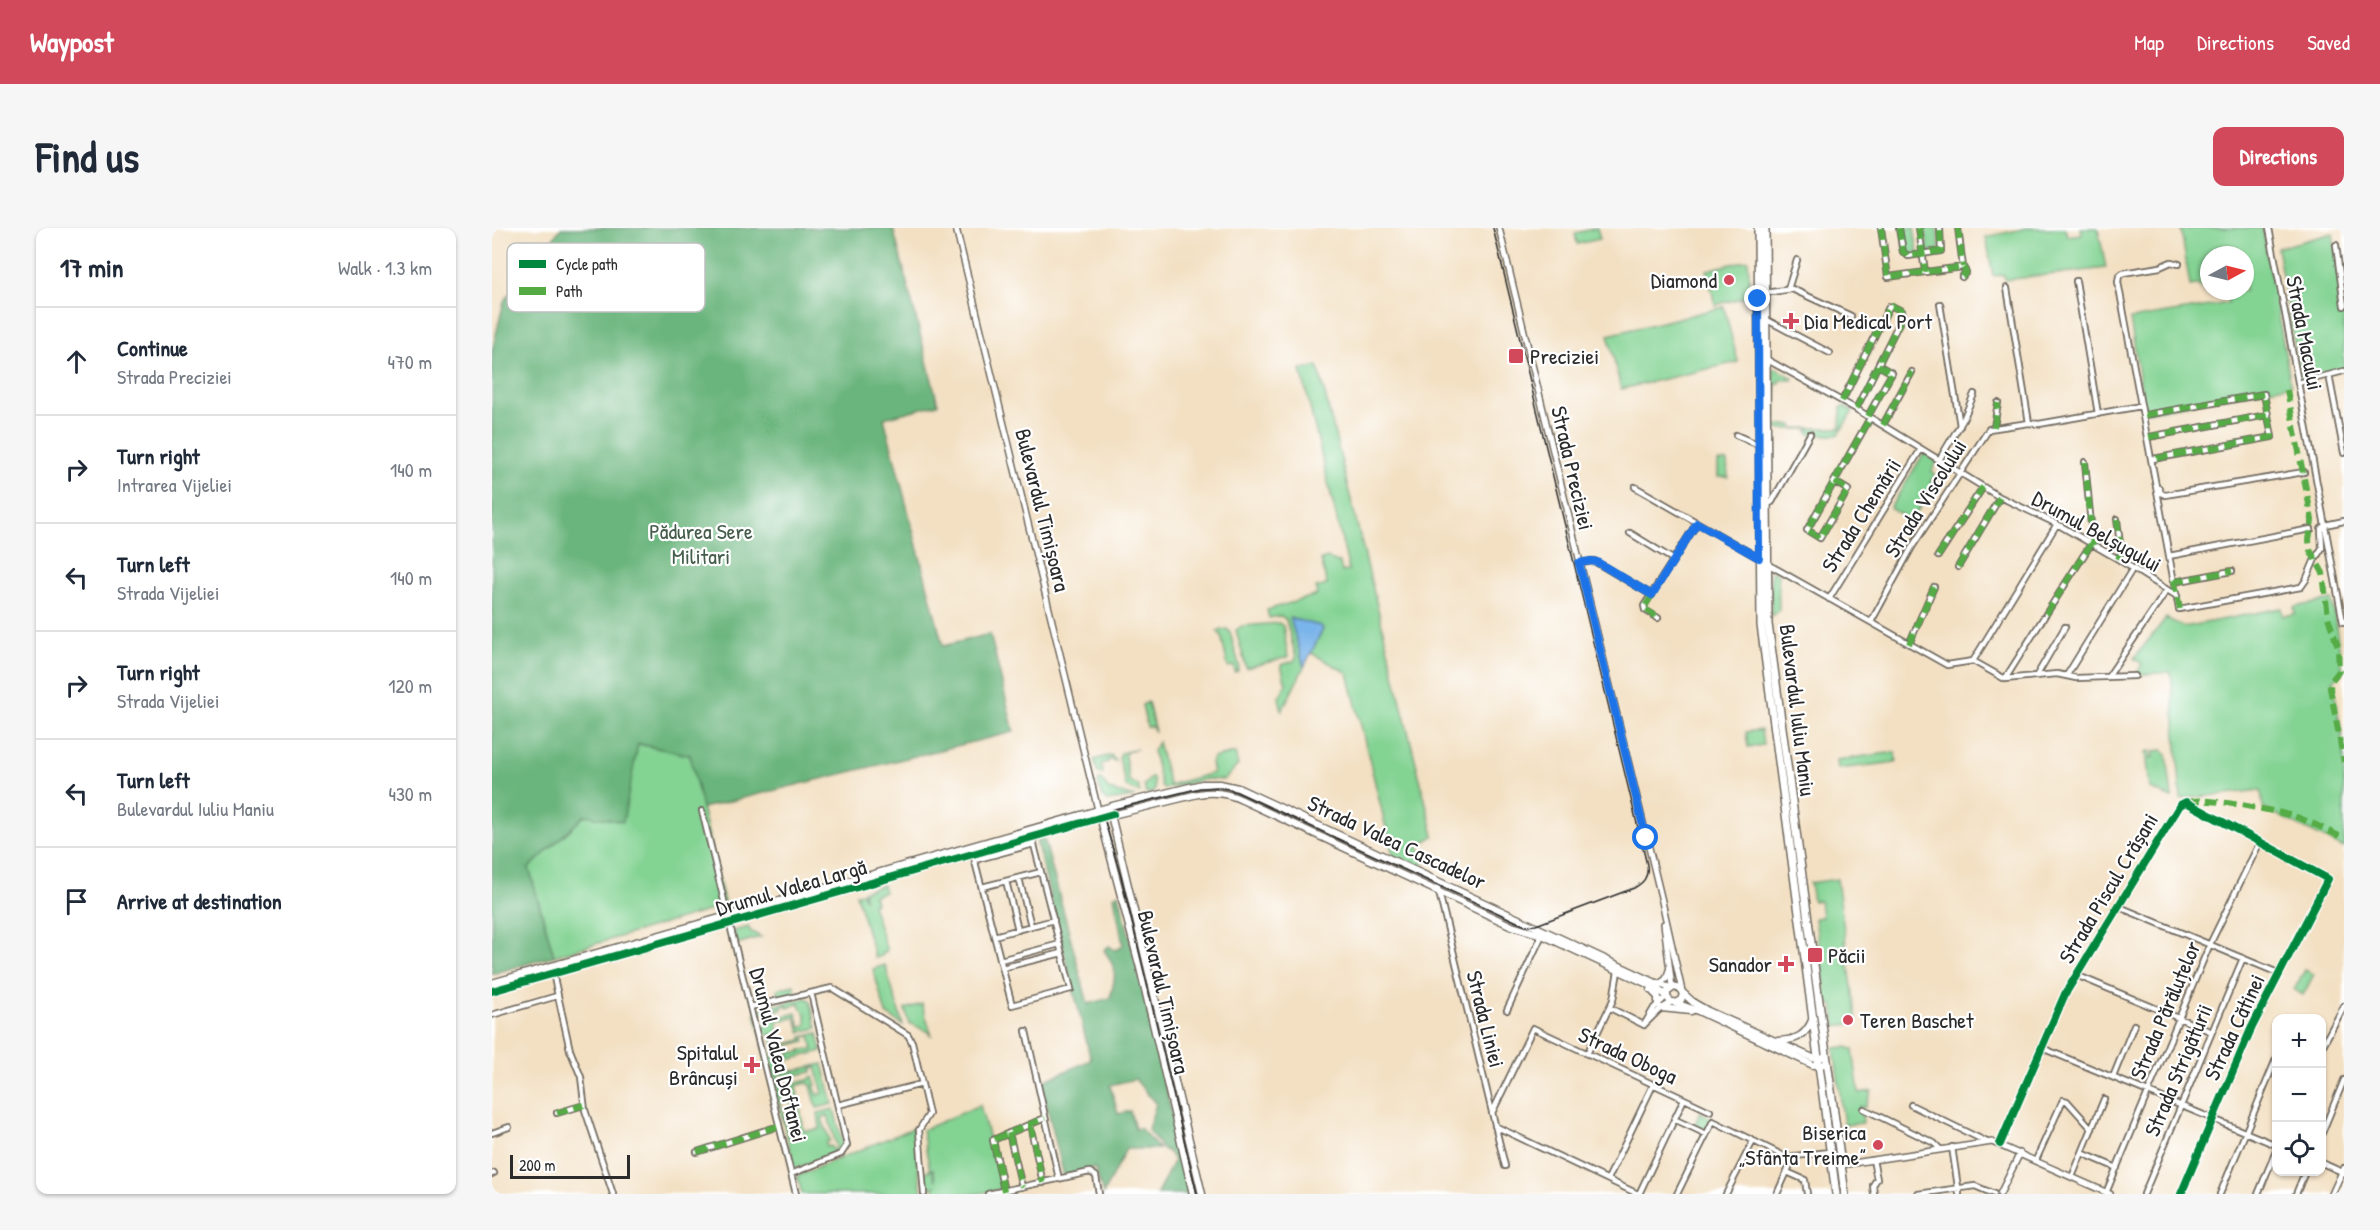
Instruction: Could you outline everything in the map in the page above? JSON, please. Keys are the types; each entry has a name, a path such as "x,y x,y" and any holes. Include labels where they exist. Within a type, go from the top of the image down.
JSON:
{"main road":[{"name":"Bulevardul Iuliu Maniu","path":"1758,228 1766,319 1766,359 1762,378 1759,445 1762,506"},
{"name":"Bulevardul Iuliu Maniu","path":"1765,228 1762,259 1760,619 1836,1194"},
{"name":"Bulevardul Iuliu Maniu","path":"1762,564 1771,653 1845,1194"},
{"path":"1200,785 1201,793"},
{"name":"Strada Valea Cascadelor","path":"1101,812 1200,785 1233,786 1659,984 1672,987"},
{"name":"Strada Valea Cascadelor","path":"1101,812 1112,816 1201,793 1234,796 1512,926 1542,935 1667,996"},
{"name":"Drumul Valea Largă","path":"492,991 857,887 1033,840 1101,812"},
{"name":"Drumul Valea Largă","path":"492,983 855,879 1101,812"},
{"name":"Bulevardul Timișoara","path":"1101,812 1193,1194"},
{"path":"1289,821 1293,814"},
{"name":"Bulevardul Timișoara","path":"1112,816 1202,1194"},
{"path":"1331,841 1335,833"},
{"path":"863,877 865,885"},
{"path":"855,879 857,887"},
{"path":"1642,982 1657,995 1660,1006 1698,1011"},
{"path":"1817,1062 1700,1007 1678,988 1672,987 1667,996 1674,1003 1817,1062 1826,1061"},
{"path":"1674,1003 1681,1000 1682,991"},
{"path":"1774,1041 1791,1040 1802,1036 1813,1018"},
{"path":"1174,1114 1182,1112"}],"street":[{"name":"Bulevardul Timișoara","path":"956,228 1095,800 1101,812"},
{"name":"Strada Preciziei","path":"1498,228 1682,991"},
{"path":"1881,228 1888,277 1963,267"},
{"path":"1899,228 1904,254 1908,256 1941,251 1940,228"},
{"path":"1919,228 1925,272"},
{"path":"1958,228 1963,267 1966,272 1962,277"},
{"name":"Strada Macului","path":"2269,228 2343,622"},
{"path":"2336,245 2344,306"},
{"path":"1788,289 1797,260"},
{"path":"2177,596 2118,282 2121,274 2160,267 2171,262 2179,264"},
{"path":"2076,281 2098,414"},
{"path":"2007,288 2029,423"},
{"path":"1765,293 1792,289 1851,316"},
{"path":"1940,304 1960,426"},
{"path":"1842,402 1889,307 1892,306 1902,311 1903,315 1856,409"},
{"path":"1766,319 1830,352"},
{"name":"Drumul Belșugului","path":"1766,359 1856,409 2000,497 2057,524 2133,568 2177,596 2180,609 2301,587 2322,548 2321,529 2325,525"},
{"path":"1835,482 1848,490 1820,538 1808,530 1892,373 1878,365"},
{"path":"2298,383 2344,371"},
{"path":"1883,425 1912,372"},
{"path":"2329,375 2344,453"},
{"path":"1939,460 1960,426 1974,394"},
{"path":"2145,415 2264,394 2268,415 2272,437 2153,459"},
{"path":"1994,427 1998,403"},
{"path":"2141,406 2145,415 2159,491 2165,495 2304,472"},
{"name":"Strada Viscolului","path":"1871,622 1912,547 1988,429 2029,423 2039,424 2141,406"},
{"path":"2149,437 2268,415"},
{"path":"1762,506 1772,502 1810,434"},
{"path":"1736,435 1759,445"},
{"name":"Strada Chemării","path":"1829,599 1921,449"},
{"path":"2005,679 2092,544 2085,462"},
{"path":"1938,556 1983,487"},
{"path":"1635,488 1697,523 1762,564 1772,566 1947,665 1973,661 2005,679 2037,675 2067,675 2076,678 2135,676"},
{"name":"Drumul Belșugului","path":"1958,567 2000,497"},
{"path":"2116,519 2121,553 2118,559"},
{"path":"2325,525 2344,521"},
{"path":"1658,618 1644,608 1697,523"},
{"path":"1973,661 2057,524"},
{"path":"2169,556 2311,529"},
{"path":"1630,533 1674,560"},
{"path":"1579,563 1597,562 1652,595"},
{"path":"2067,675 2133,568"},
{"path":"2174,581 2232,571"},
{"path":"1910,644 1934,587"},
{"path":"2108,677 2167,590"},
{"path":"2037,675 2065,627"},
{"name":"Strada Piscul Crășani","path":"2000,1144 2065,994 2183,802 2328,879"},
{"path":"702,811 727,916"},
{"path":"974,857 1012,1005 1071,989 1033,840"},
{"name":"Strada Părăluțelor","path":"2108,1193 2210,944 2260,843"},
{"path":"982,887 1041,872"},
{"path":"1019,878 1031,926"},
{"name":"Strada Cătinei","path":"2181,1194 2251,1029 2328,879"},
{"name":"Strada Liniei","path":"1436,880 1505,1166"},
{"path":"1006,881 1018,930"},
{"path":"2117,906 2278,973"},
{"name":"Drumul Valea Doftanei","path":"727,916 796,1194"},
{"name":"Strada Preciziei","path":"1664,916 1672,987"},
{"path":"994,936 1054,920"},
{"path":"1507,1010 1542,935"},
{"path":"1000,960 1060,945"},
{"path":"1002,968 1062,953"},
{"name":"Strada Strigăturii","path":"2144,1194 2243,958"},
{"path":"1659,984 1666,979 1670,965"},
{"path":"1587,1054 1613,1000 1618,971"},
{"path":"553,973 572,1056 581,1077 584,1105 613,1194"},
{"path":"2076,975 2212,1032"},
{"path":"750,1007 834,989 907,1034 912,1042 928,1118 919,1130 924,1194"},
{"path":"791,1174 841,1154 845,1150 846,1143 811,993"},
{"path":"492,1015 557,996"},
{"path":"1660,1006 1667,996"},
{"path":"1610,1008 1644,1025 1649,1013 1660,1006 1674,1003"},
{"path":"2326,1040 2344,1006"},
{"path":"2113,1077 2134,1025"},
{"name":"Strada Oboga","path":"1492,1113 1533,1028 1710,1111"},
{"path":"1026,1031 1059,1179"},
{"path":"2042,1048 2272,1143"},
{"path":"2220,1194 2273,1068"},
{"path":"2326,1123 2344,1080"},
{"path":"838,1105 922,1084"},
{"path":"1608,1179 1653,1085"},
{"path":"2072,1177 2104,1099"},
{"path":"1495,1126 1639,1194 1684,1100"},
{"path":"2036,1160 2062,1100 2067,1101 2092,1129"},
{"path":"557,1113 584,1105"},
{"path":"1911,1105 1987,1142"},
{"path":"1864,1109 1934,1143 1940,1149"},
{"path":"1004,1191 993,1140 1046,1118"},
{"path":"1674,1119 1706,1134"},
{"path":"1677,1194 1712,1122 1715,1121 1784,1156 1830,1152"},
{"path":"1030,1125 1043,1183"},
{"path":"697,1152 779,1126"},
{"path":"492,1133 509,1127"},
{"path":"1009,1133 1022,1187"},
{"path":"1726,1194 1753,1141"},
{"path":"1840,1165 1987,1142 2000,1144 2108,1193"},
{"path":"1952,1147 1959,1191"},
{"path":"2000,1194 2020,1153"},
{"path":"2082,1153 2117,1168"},
{"path":"1776,1194 1794,1156"},
{"path":"1874,1160 1877,1179 1873,1185 1874,1194"},
{"path":"2258,1194 2272,1162"},
{"path":"2326,1164 2344,1171 2332,1194"},
{"path":"1787,1172 1804,1180 1807,1194"},
{"path":"989,1194 1093,1173 1096,1176 1100,1194"},
{"path":"2296,1194 2303,1176"},
{"path":"1918,1194 1959,1191 1975,1186 1994,1194"},
{"path":"1624,1194 1627,1188"}],"green space":[{"name":"Pădurea Sere Militari","path":"561,228 893,228 938,404 884,418 943,646 990,634 1014,732 702,808 690,755 638,744 623,822 585,815 529,868 554,956 492,974 492,351 504,301 507,297 507,312 705,312 705,243 549,243"},
{"path":"1597,228 1600,239 1577,244 1575,233"},
{"path":"1902,228 1914,228 1918,253 1909,255 1905,252"},
{"path":"1925,228 1937,228 1940,249 1928,252"},
{"path":"2027,228 2065,228 2067,236 2082,234 2081,228 2098,228 2106,268 2005,280 2004,275 1993,276 1986,237"},
{"path":"2262,228 2291,385 2148,412 2144,407 2130,319 2228,303 2227,300 2254,300 2254,246 2200,246 2200,286 2190,286 2181,230"},
{"path":"2333,233 2344,315 2344,369 2301,380 2277,248"},
{"name":"Diamond","path":"1748,260 1750,290 1745,297 1715,305 1707,270"},
{"path":"1724,307 1738,362 1621,389 1608,335"},
{"path":"1318,366 1434,836 1419,845 1425,870 1393,856 1348,673 1311,653 1323,629 1291,618 1304,667 1282,711 1279,697 1286,684 1281,665 1294,661 1296,657 1286,620 1281,616 1269,618 1267,610 1317,595 1316,588 1327,585 1321,560 1328,558 1340,563 1342,572 1349,570 1301,370"},
{"path":"1776,368 1793,378 1776,383 1776,418 1773,418 1773,369"},
{"path":"1844,406 1853,411 1838,435 1812,435 1808,432 1810,429 1773,429 1776,425 1793,425 1793,428 1840,428 1841,408"},
{"path":"1924,453 1937,461 1932,471 1935,474 1931,481 1935,484 1911,521 1890,508"},
{"path":"1727,461 1728,477 1718,477 1718,462"},
{"path":"1771,572 1778,574 1779,610 1771,617"},
{"path":"2332,600 2343,671 2333,682 2344,748 2344,848 2263,808 2261,790 2181,799 2171,672 2136,675 2142,664 2134,658 2166,618 2184,627 2282,608 2283,616 2295,614 2294,607"},
{"path":"1279,623 1283,626 1288,657 1246,668 1236,630 1242,626"},
{"path":"1227,629 1230,632 1239,665 1238,671 1235,672 1234,666 1228,667 1221,635 1217,631"},
{"path":"610,684 638,744 690,755 725,906 554,956 529,868 585,815"},
{"path":"1148,702 1155,732 1152,726 1147,727 1142,705"},
{"path":"1761,730 1763,745 1748,747 1746,732"},
{"path":"1158,742 1169,785 1213,773 1211,763 1213,758 1235,753 1238,765 1224,780 1207,779 1164,789 1153,751"},
{"path":"1137,749 1127,752 1125,756 1129,781 1138,785 1140,793 1126,787 1119,758 1121,753"},
{"path":"2163,750 2167,755 2172,798 2150,789 2146,752 2150,751 2151,758 2154,757 2153,751"},
{"path":"1895,752 1897,762 1838,769 1837,760"},
{"path":"1111,755 1115,761 1108,759 1108,762 1101,764 1103,774 1098,773 1094,760"},
{"path":"1153,778 1155,789 1146,794 1144,785"},
{"path":"1101,779 1109,790 1135,797 1107,801 1102,797 1098,782"},
{"path":"1044,838 1088,1004 1110,998 1114,984 1114,968 1104,950 1109,946 1115,950 1123,944 1114,896 1119,893 1191,1194 1157,1194 1174,1160 1169,1152 1162,1149 1148,1129 1156,1104 1135,1079 1110,1085 1118,1114 1130,1111 1135,1129 1140,1128 1159,1149 1126,1149 1103,1194 1095,1168 1064,1176 1041,1082 1091,1060 1036,840"},
{"path":"1837,879 1857,1023 1836,1026 1833,1004 1827,1005 1815,918 1822,917 1820,901 1813,901 1810,883"},
{"path":"883,885 885,892 874,895 876,903 872,904 887,951 875,958 856,894 862,893 865,900 863,891"},
{"path":"749,927 750,931 761,937 736,944 733,931"},
{"path":"885,965 903,1025 886,1014 873,969"},
{"path":"2305,970 2314,974 2303,995 2294,990"},
{"path":"794,985 796,994 779,998 777,989"},
{"path":"806,998 810,1000 817,1028 800,1032 796,1017 777,1022 782,1045 802,1040 802,1037 818,1033 822,1051 781,1062 784,1073 823,1064 833,1104 817,1108 811,1085 807,1083 796,1086 804,1131 820,1129 818,1113 834,1109 843,1145 841,1151 795,1169 775,1091 777,1090 770,1060 767,1060 755,1013 759,1009","holes":["799,1003 806,1016 806,1026 800,1027 796,1013 766,1021 767,1025 761,1026 758,1017 760,1013 771,1012 770,1010 776,1008 777,1011 787,1005 788,1008","771,1034 775,1049 805,1041 804,1037 810,1036 813,1049 789,1052 790,1055 784,1056 783,1054 774,1059 767,1050 763,1038","816,1067 823,1093 818,1095 813,1076 808,1080 785,1085 786,1088 781,1089 778,1075 783,1074 784,1078 812,1072 812,1069","786,1097 790,1100 792,1107 790,1108 796,1121 793,1126 788,1127 785,1123 784,1118 786,1117 780,1104 782,1103 781,1098","828,1115 836,1149 833,1150 831,1146 827,1147 826,1142 830,1141 822,1118"]},
{"path":"922,1004 932,1036 929,1032 909,1023 905,1009"},
{"path":"1847,1047 1853,1050 1859,1093 1872,1091 1865,1108 1861,1106 1863,1123 1844,1125 1834,1048"},
{"path":"980,1105 1002,1189 976,1194 935,1194 936,1186 927,1188 924,1172 932,1170 936,1181 933,1169 930,1170 922,1130"},
{"path":"1700,1112 1711,1118 1705,1131 1694,1126"},
{"path":"913,1128 922,1194 802,1194 797,1176"}],"water":[{"path":"1290,618 1321,626 1323,629 1304,667"}],"tram line":[{"path":"1197,1194 1121,876 1105,822 1110,810 1200,788 1230,789 1526,926 1536,925 1634,888 1643,882 1646,876 1647,865 1493,228"}],"marked path":[{"path":"1881,228 1888,277 1963,267 1966,272 1962,277"},
{"path":"1899,228 1903,252 1908,256 1941,251 1940,228"},
{"path":"1919,228 1925,272"},
{"path":"1958,228 1963,267"},
{"path":"1842,401 1889,307 1892,306 1902,311 1903,315 1856,409"},
{"path":"1868,416 1892,373 1878,365"},
{"path":"1883,425 1912,372"},
{"path":"2287,390 2312,520 2310,550 2323,573 2328,617 2338,647 2339,671 2331,681 2330,688 2344,762"},
{"path":"2145,415 2264,394 2272,437 2153,459"},
{"path":"1994,427 1998,403"},
{"path":"2149,437 2267,415"},
{"path":"1835,482 1848,490 1820,538 1807,530 1870,418"},
{"path":"2085,462 2093,545"},
{"path":"1938,556 1983,487"},
{"path":"1958,567 2000,497"},
{"path":"2117,519 2121,553 2118,559"},
{"path":"2046,614 2091,544"},
{"path":"2174,582 2232,571"},
{"path":"2174,580 2180,609"},
{"path":"1909,644 1934,587"},
{"path":"1652,595 1644,608 1658,618"},
{"path":"2189,802 2224,802 2293,816 2344,838"},
{"path":"557,1113 584,1105"},
{"path":"1004,1191 993,1140 1045,1118"},
{"path":"1030,1125 1043,1183"},
{"path":"697,1152 779,1126"},
{"path":"1009,1133 1022,1187"}],"cycle path":[{"path":"2000,1144 2065,994 2180,805 2186,802 2328,879 2251,1029 2181,1194"},
{"path":"492,991 1113,814"}],"place":[{"name":"Diamond","path":"1729,280"},
{"name":"Dia Medical Port","path":"1791,321"},
{"name":"Preciziei","path":"1516,356"},
{"name":"Păcii","path":"1815,955"},
{"name":"Sanador","path":"1786,964"},
{"name":"Teren Baschet","path":"1848,1020"},
{"name":"Spitalul Brâncuși","path":"752,1065"},
{"name":"Biserica „Sfânta Treime”","path":"1878,1145"}],"route":[{"path":"1646,838 1579,563 1597,562 1652,595 1697,523 1759,558 1758,299"}]}
